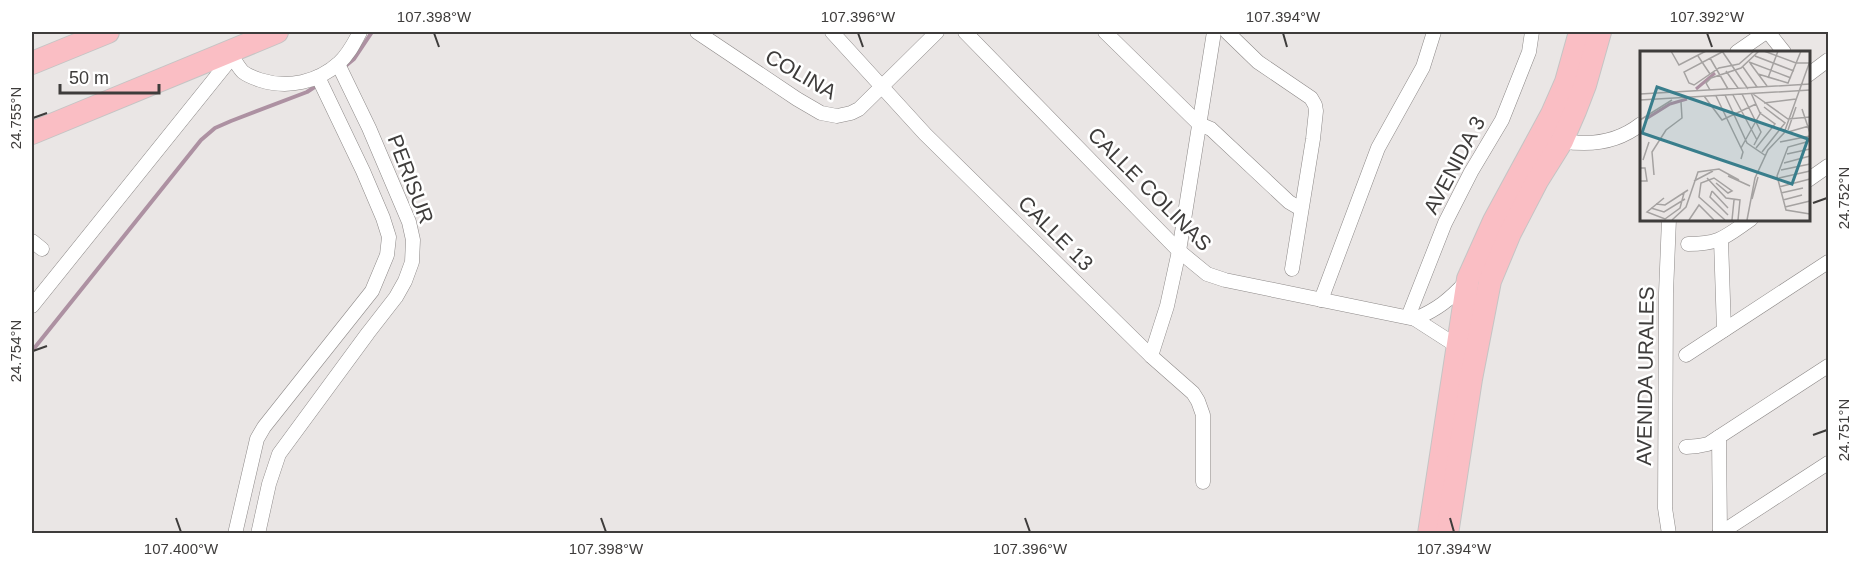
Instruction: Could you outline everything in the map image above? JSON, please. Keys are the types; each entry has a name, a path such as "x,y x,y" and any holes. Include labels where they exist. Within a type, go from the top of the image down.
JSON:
{"main road":[{"path":"32,63 108,32"},
{"path":"32,133 237,52 277,32"},
{"path":"1429,534 1468,279 1494,220 1552,114 1566,82 1581,32"},
{"path":"1447,534 1471,379 1490,281 1510,233 1562,141 1585,85 1600,32"}],"street":[{"path":"237,52 241,71 248,75 276,84 304,82 318,77 338,64 350,50 360,32"},
{"name":"COLINA","path":"696,32 821,113 837,116 851,113 859,109 882,87"},
{"name":"CALLE 13","path":"832,32 925,134 1150,356 1193,393 1203,415 1203,482"},
{"path":"882,87 937,32"},
{"name":"CALLE COLINAS","path":"965,32 1179,251 1207,274 1225,280 1411,318 1457,346"},
{"path":"1105,32 1199,124 1211,129 1290,202 1302,209"},
{"path":"1150,356 1167,306 1179,251 1214,32"},
{"path":"1227,32 1258,62 1311,98 1315,105 1313,139 1292,269"},
{"path":"1321,300 1378,148 1423,67 1434,32"},
{"name":"AVENIDA 3","path":"1411,318 1445,223 1471,172 1502,120 1529,52 1532,32"},
{"path":"1738,51 1767,32 1783,51"},
{"path":"32,306 237,52"},
{"path":"1809,74 1828,60"},
{"name":"PERISUR","path":"258,534 270,481 279,454 396,297 412,262 413,240 409,222 369,128 338,64"},
{"name":"PERISUR","path":"235,534 257,439 372,291 387,255 389,237 375,198 318,77"},
{"path":"1562,141 1580,144 1603,142 1622,136 1640,125"},
{"path":"1809,179 1828,166"},
{"name":"AVENIDA URALES","path":"1669,220 1666,293 1665,496 1666,524 1669,534"},
{"path":"1688,244 1707,244 1721,240 1750,220"},
{"path":"1721,240 1724,330"},
{"path":"1686,355 1828,262"},
{"path":"1411,318 1435,310 1452,297 1468,279"},
{"path":"323,354 342,367"},
{"path":"1686,447 1708,444 1828,366"},
{"path":"1719,437 1719,533"},
{"path":"1719,533 1828,463"},
{"path":"248,476 270,481"}],"waterway":[{"path":"343,68 354,59 372,32"},
{"path":"32,351 201,140 215,128 307,92 319,84"}]}
